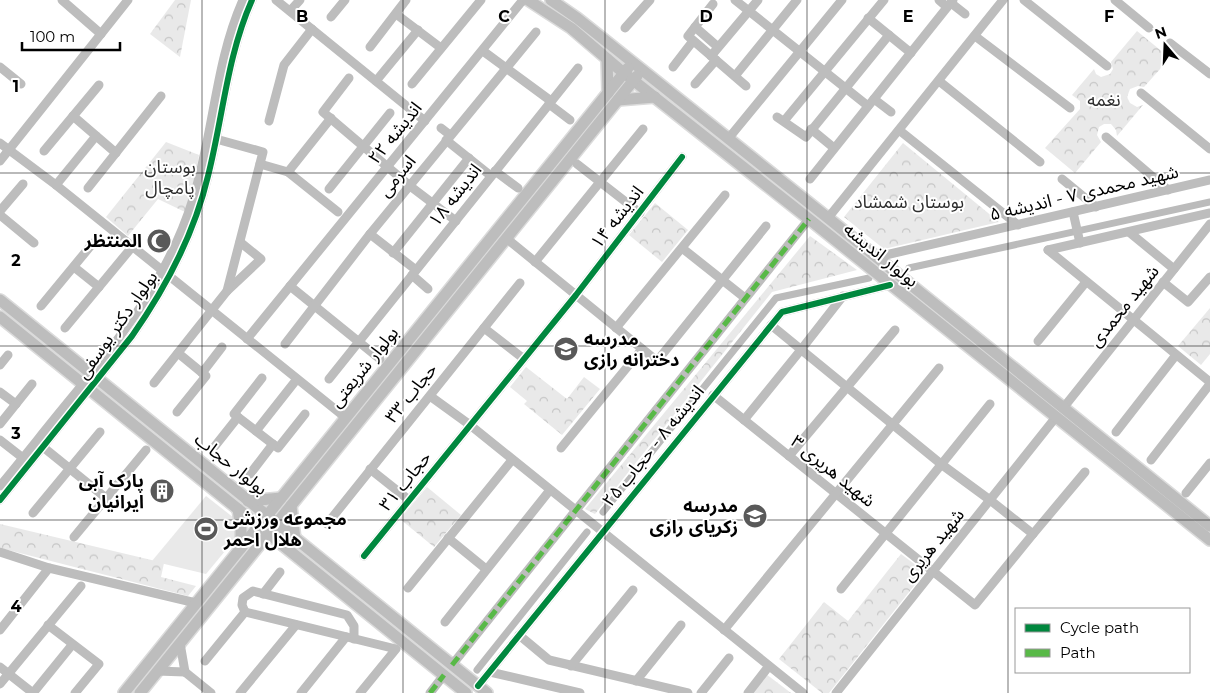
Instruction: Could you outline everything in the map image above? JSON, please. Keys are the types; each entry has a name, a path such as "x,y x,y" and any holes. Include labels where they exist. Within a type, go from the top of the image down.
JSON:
{"main road":[{"name":"بولوار اندیشه","path":"528,0 571,28 624,73 1210,540"},
{"name":"بولوار اندیشه","path":"551,0 578,18 1210,526"},
{"path":"607,59 608,93"},
{"name":"بولوار شریعتی","path":"124,693 632,63"},
{"name":"بولوار شریعتی","path":"140,693 642,71"},
{"path":"618,100 655,97"},
{"name":"بولوار حجاب","path":"0,300 482,690"},
{"name":"بولوار حجاب","path":"0,317 466,693"},
{"path":"1056,417 1064,408"},
{"path":"248,501 281,498"},
{"path":"291,506 295,539"},
{"path":"238,509 241,529 240,548"},
{"path":"256,549 283,546"}],"street":[{"path":"62,0 101,34"},
{"path":"0,161 128,0"},
{"name":"بولوار دکتر یوسفی","path":"0,486 152,308 194,198 227,42 243,0"},
{"name":"بولوار دکتر یوسفی","path":"166,275 188,240 202,201 227,78 236,45 252,0"},
{"path":"276,0 425,121"},
{"path":"290,12 300,0"},
{"path":"331,17 345,0"},
{"path":"370,47 406,0"},
{"path":"412,84 481,0"},
{"name":"اندیشه ۲۲","path":"248,339 523,0"},
{"path":"625,28 649,0"},
{"path":"735,0 844,88 891,112"},
{"path":"695,84 713,58 718,47 758,0"},
{"path":"735,76 797,0"},
{"path":"728,139 842,0"},
{"path":"884,0 824,72 780,119 806,137 889,35"},
{"path":"939,0 950,3 964,14"},
{"path":"828,218 1004,0"},
{"path":"1024,0 1107,66"},
{"path":"1115,0 1149,28"},
{"path":"810,179 950,3"},
{"path":"713,4 688,36 746,86"},
{"path":"396,14 442,48"},
{"path":"868,18 911,53"},
{"path":"695,27 718,47"},
{"path":"269,121 284,65 312,29"},
{"path":"376,81 418,30"},
{"name":"اسرمی","path":"285,344 370,234 536,32"},
{"path":"975,36 1070,108"},
{"path":"673,67 693,41"},
{"path":"1170,43 1210,74"},
{"path":"483,51 550,102 570,120"},
{"path":"0,67 21,84"},
{"name":"اندیشه ۱۸","path":"329,379 578,68"},
{"path":"349,78 323,112 410,186 456,221"},
{"path":"938,81 1040,162"},
{"path":"44,151 99,85"},
{"path":"1141,93 1210,149"},
{"path":"88,188 160,96"},
{"path":"329,188 390,113"},
{"path":"73,116 116,153"},
{"path":"288,172 332,118"},
{"path":"441,128 448,138 469,158 518,188"},
{"path":"535,262 643,129"},
{"path":"811,129 834,148"},
{"path":"899,130 1018,225"},
{"path":"56,185 96,136"},
{"path":"1106,137 1168,190"},
{"path":"216,139 264,152 227,291"},
{"path":"0,143 56,185 346,418"},
{"name":"اندیشه ۱۴","path":"524,359 576,295 682,157"},
{"path":"393,253 469,158"},
{"path":"260,164 288,172 338,212"},
{"path":"577,164 640,212"},
{"path":"1062,179 1096,207"},
{"name":"شهید محمدی ۷ - اندیشه ۵","path":"877,257 1210,180"},
{"path":"0,211 23,184"},
{"path":"616,328 725,195"},
{"path":"1073,212 1080,243"},
{"path":"1151,460 1210,383 1048,250 1210,213"},
{"path":"0,215 34,243"},
{"name":"اندیشه ۸ - حجاب ۲۵","path":"452,665 809,219"},
{"name":"شهید محمدی","path":"1064,408 1163,282 1206,236 1210,224"},
{"path":"506,238 657,361 766,226"},
{"path":"1129,232 1174,269"},
{"path":"370,234 393,253 428,289"},
{"path":"154,383 227,291 261,259 240,242"},
{"path":"42,306 94,243"},
{"path":"65,328 132,247"},
{"path":"682,248 745,298"},
{"path":"74,267 99,287"},
{"path":"1163,282 1188,302 1210,277"},
{"path":"1038,341 1086,282"},
{"name":"حجاب ۳۳","path":"327,524 520,283"},
{"name":"اندیشه ۸ - حجاب ۲۵","path":"482,690 490,672 519,635 782,312 843,295 890,285"},
{"path":"290,286 380,359"},
{"path":"744,420 843,295"},
{"path":"771,326 941,464 1033,534 1085,472"},
{"path":"484,328 524,359"},
{"path":"789,456 895,330"},
{"path":"177,412 222,347"},
{"path":"561,448 642,349"},
{"path":"178,353 204,374"},
{"path":"0,365 8,354"},
{"path":"1116,432 1176,355"},
{"name":"حجاب ۳۱","path":"364,556 524,359"},
{"path":"724,630 939,368"},
{"path":"262,378 234,414 278,448 305,414"},
{"path":"256,431 297,379"},
{"path":"0,424 32,384"},
{"name":"بولوار دکتر یوسفی","path":"0,500 43,447 86,387"},
{"path":"0,392 16,404"},
{"name":"شهید هریری ۳","path":"713,395 975,606 1033,534"},
{"path":"430,396 803,693"},
{"path":"841,589 990,404"},
{"path":"215,446 238,417"},
{"name":"شهید هریری","path":"836,693 1056,417"},
{"path":"33,513 100,432"},
{"path":"0,440 23,458"},
{"path":"250,474 273,444"},
{"path":"43,447 106,498"},
{"path":"74,537 146,450"},
{"path":"408,588 512,460"},
{"path":"1186,494 1210,463"},
{"path":"370,469 409,500"},
{"path":"445,622 550,490"},
{"path":"448,538 486,569"},
{"path":"0,552 49,568 196,603"},
{"path":"0,630 49,568"},
{"path":"263,594 280,572"},
{"path":"0,684 81,586"},
{"path":"571,666 634,590"},
{"path":"245,612 242,605 243,598 253,591 347,615 354,626 350,638 301,693"},
{"path":"245,612 396,649 360,693"},
{"path":"205,661 245,612"},
{"path":"48,625 99,664 75,693"},
{"path":"240,693 296,625"},
{"path":"636,681 681,625"},
{"path":"519,635 549,660 688,693"},
{"path":"180,643 185,672"},
{"path":"0,667 33,693 72,645"},
{"path":"700,693 729,658"},
{"path":"748,693 770,666"},
{"path":"157,671 185,672 211,693"},
{"path":"490,672 580,693"},
{"path":"430,693 444,675"}],"green space":[{"path":"175,0 191,0 180,57 150,34"},
{"name":"نغمه","path":"1137,31 1170,58 1144,87 1138,86 1130,89 1127,97 1130,103 1137,107 1143,105 1117,136 1116,130 1111,124 1104,124 1099,127 1097,135 1101,142 1075,173 1045,148 1080,109 1080,101 1072,95 1094,69 1096,74 1101,77 1110,74 1113,69 1111,62"},
{"name":"بوستان پامچال","path":"166,142 199,155 194,186 185,212 158,199 128,236 106,217"},
{"name":"بوستان شمشاد","path":"903,143 999,222 884,249 844,217"},
{"path":"655,203 688,230 662,262 629,235"},
{"path":"810,236 857,270 772,292 595,514 585,509"},
{"path":"1210,308 1210,354 1201,365 1178,346"},
{"path":"526,367 567,399 584,377 600,389 562,435 524,404 527,401 510,387"},
{"path":"427,487 461,515 434,547 400,519"},
{"name":"مجموعه ورزشی هلال احمر","path":"206,496 234,518 235,539 206,574 152,561"},
{"path":"0,524 164,563 161,577 196,586 188,596 4,549 0,547"},
{"path":"901,554 925,572 829,693 822,693 779,659 824,602 848,621"},
{"path":"766,674 791,693 752,693"}],"waterway":[{"path":"909,268 1210,202"},
{"path":"603,512 776,298 869,278"},
{"path":"477,670 587,532"}],"marked path":[{"path":"452,665 809,219"},
{"path":"430,693 444,675"}],"cycle path":[{"path":"0,500 132,336 168,279 187,239 202,198 231,65 252,0"},
{"path":"364,556 576,295 682,157"},
{"path":"478,686 782,312 890,285"}],"place":[{"name":"المنتظر","path":"159,241"},
{"name":"مدرسه دخترانه رازی","path":"566,349"},
{"name":"پارک آبی ایرانیان","path":"162,491"},
{"name":"مدرسه زکریای رازی","path":"755,516"},
{"name":"مجموعه ورزشی هلال احمر","path":"206,529"}]}
